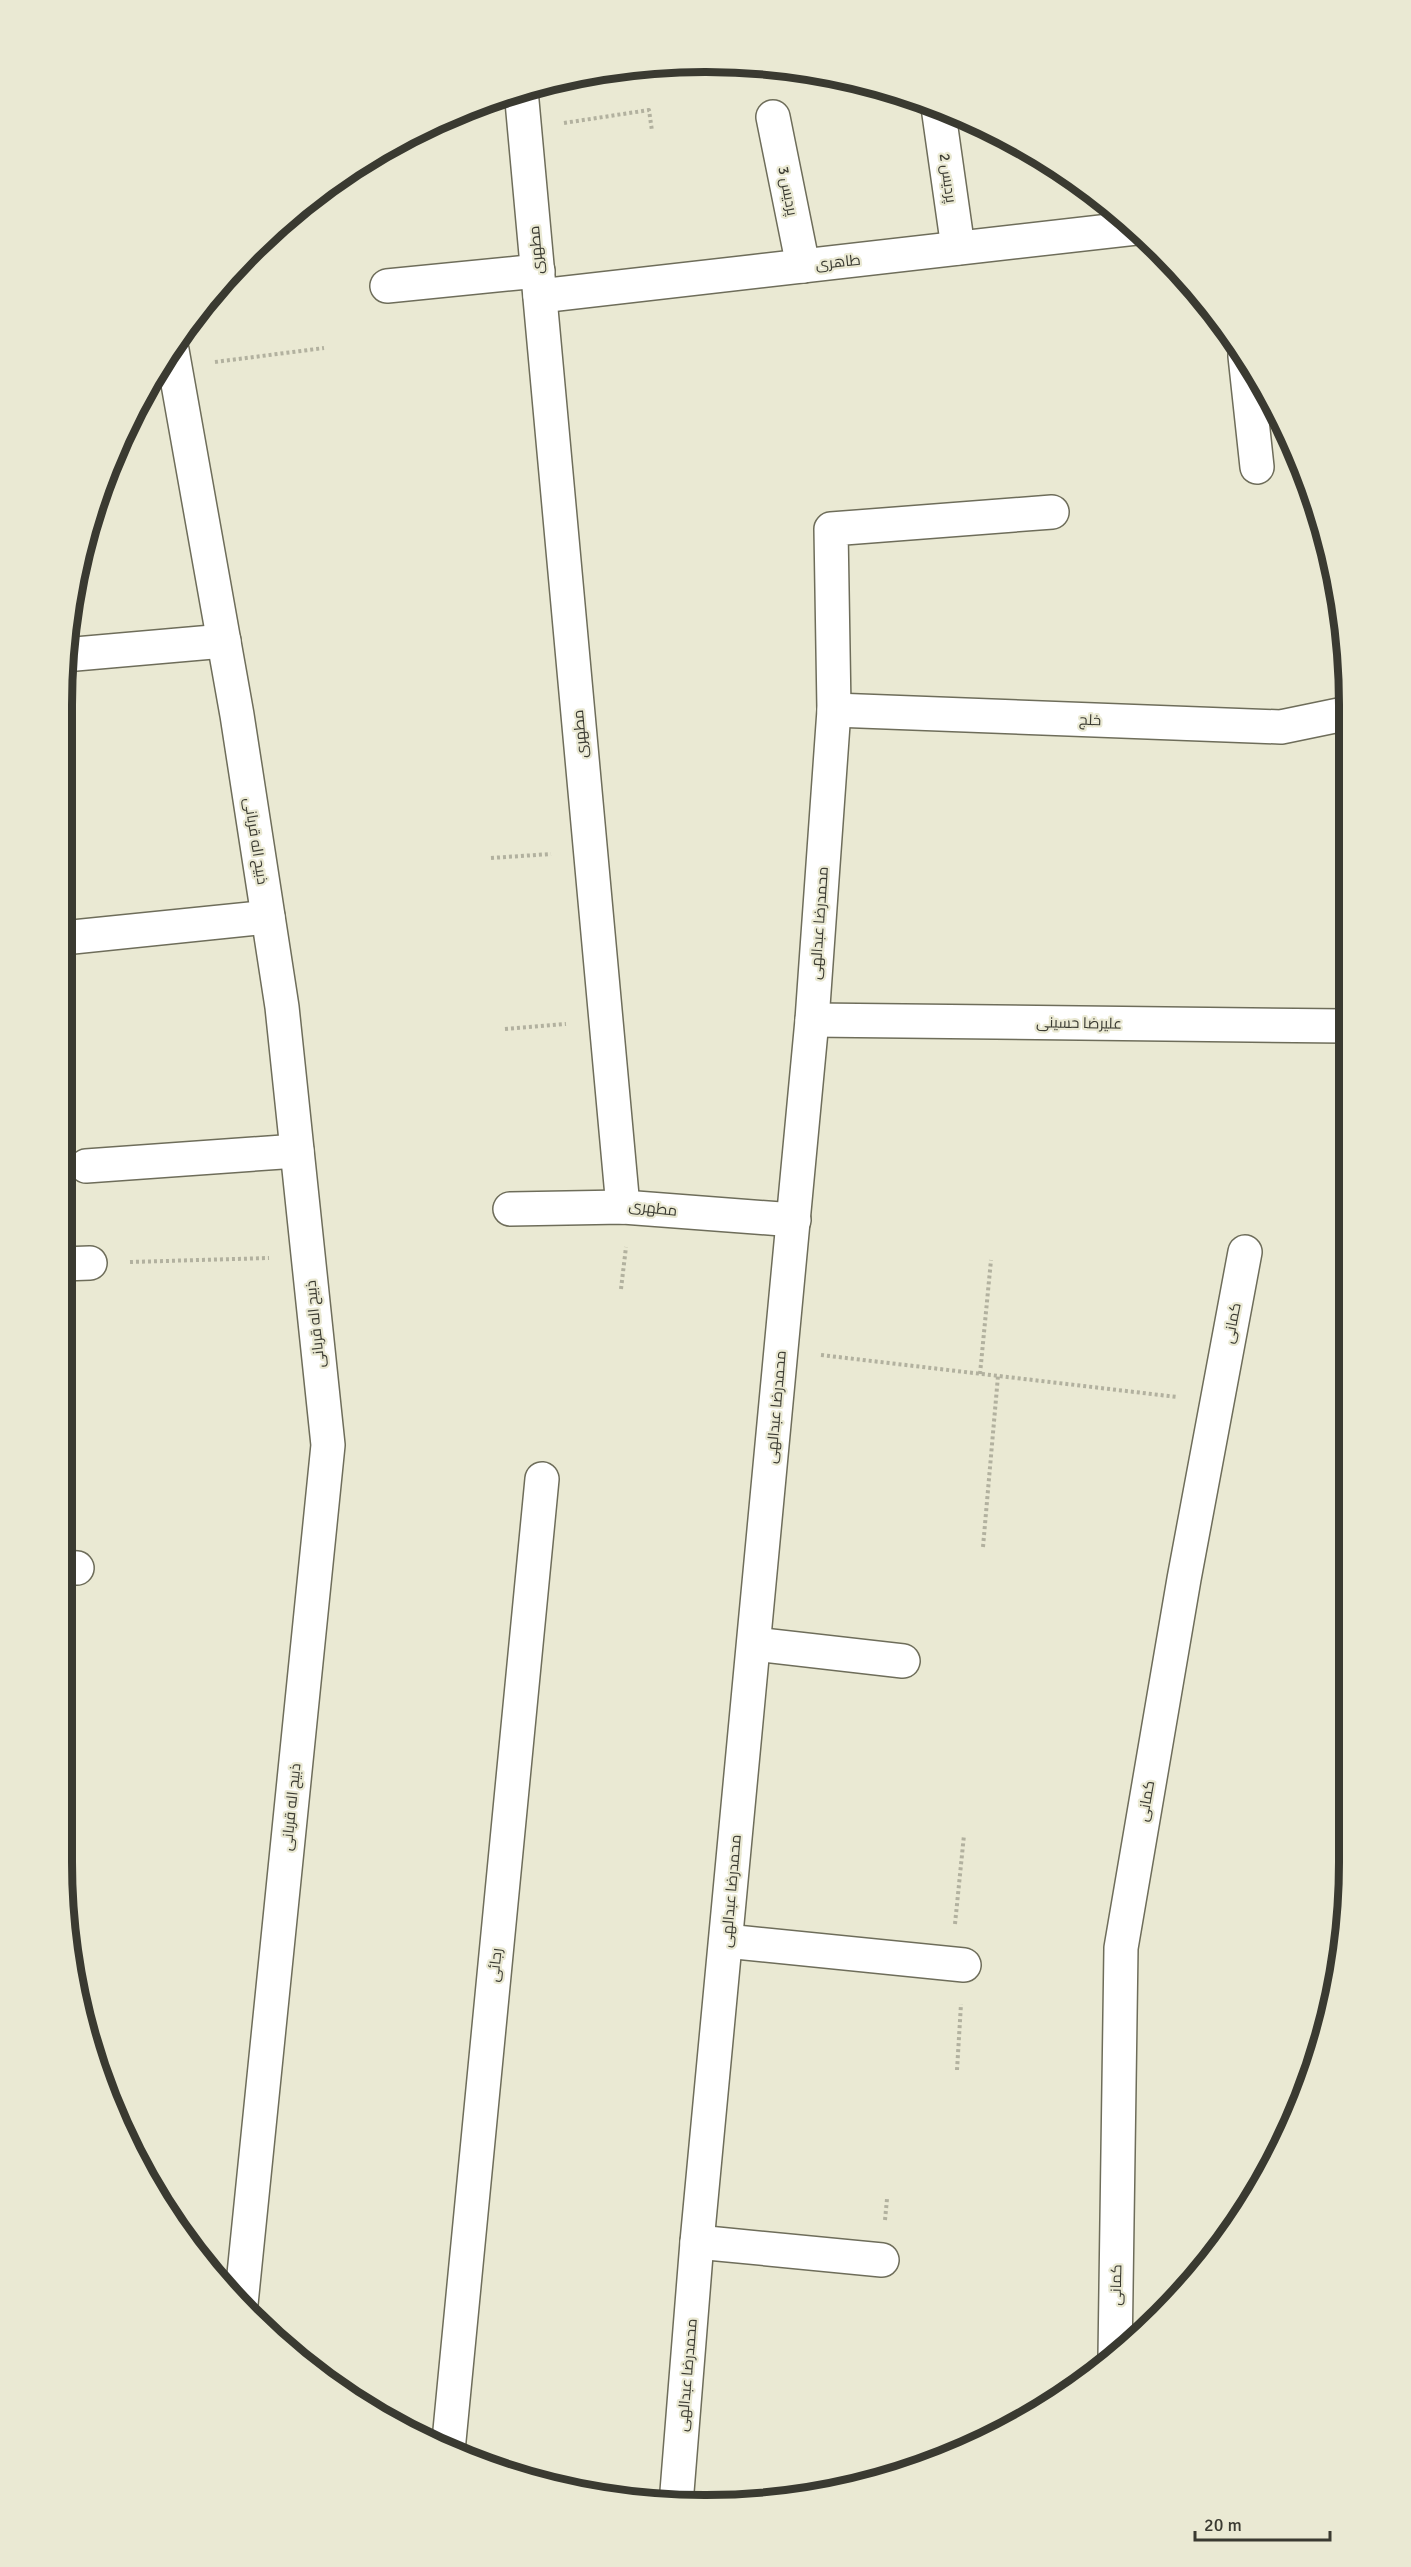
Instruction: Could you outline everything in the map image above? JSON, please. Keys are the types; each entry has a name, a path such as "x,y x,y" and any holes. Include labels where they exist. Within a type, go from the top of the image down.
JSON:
{"street":[{"name":"مطهری","path":"522,100 623,1207 794,1220"},
{"name":"پردیس 3","path":"774,117 803,266"},
{"name":"پردیس 2","path":"939,117 958,248"},
{"name":"طاهری","path":"387,286 539,284 803,266 1123,229"},
{"name":"ذبیح اله قربانی","path":"174,361 224,641 282,1007 327,1445 242,2293"},
{"path":"1247,379 1257,467"},
{"name":"محمدرضا عبدالهی","path":"677,2494 698,2242 812,1020 834,710 831,529 1052,512"},
{"path":"74,654 224,641"},
{"name":"خلج","path":"834,710 1281,727 1339,715"},
{"path":"72,937 268,917"},
{"name":"علیرضا حسینی","path":"812,1020 1339,1026"},
{"path":"86,1166 297,1151"},
{"path":"510,1209 623,1207"},
{"name":"کمانی","path":"1115,2344 1121,1948 1245,1252"},
{"name":"رجائی","path":"449,2441 543,1479"},
{"path":"754,1644 903,1661"},
{"path":"726,1941 957,1964"},
{"path":"698,2242 882,2260"}],"path":[{"path":"525,129 649,110 651,131"},
{"path":"176,359 324,348"},
{"path":"491,858 591,852"},
{"path":"505,1029 606,1020"},
{"path":"76,1264 308,1257"},
{"path":"980,1374 991,1260"},
{"path":"782,1350 1217,1402"},
{"path":"983,1547 998,1376"},
{"path":"957,2070 957,1964 964,1835"}]}
